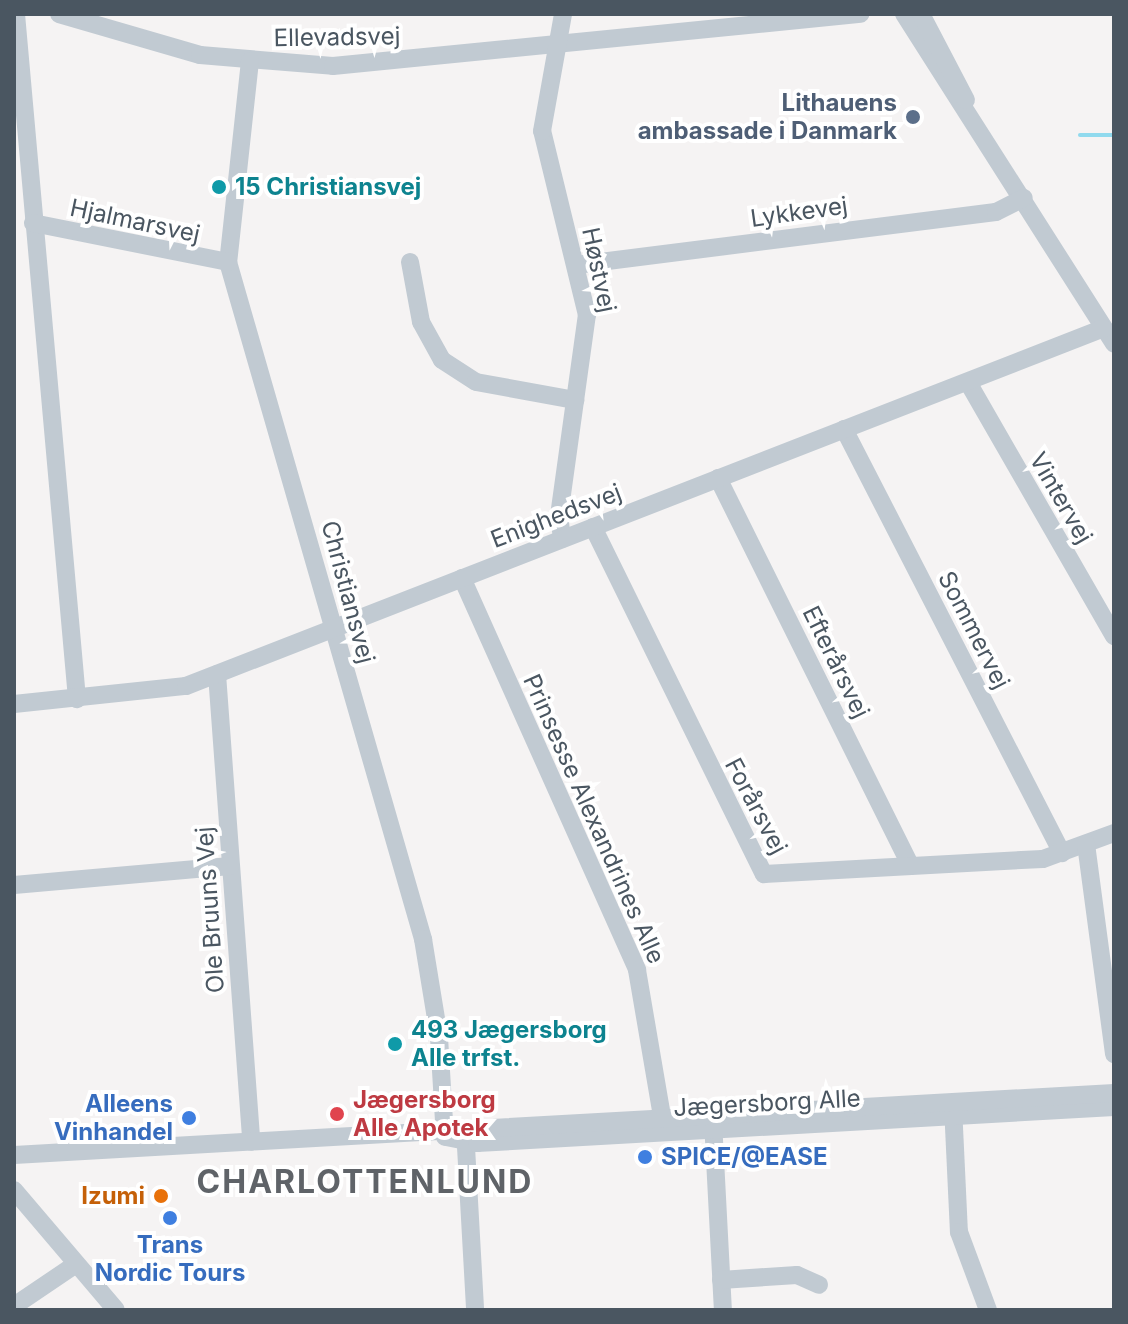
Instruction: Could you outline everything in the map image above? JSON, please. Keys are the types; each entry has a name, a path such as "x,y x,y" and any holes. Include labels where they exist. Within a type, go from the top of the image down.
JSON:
{"street":[{"path":"16,14 77,699"},
{"name":"Ellevadsvej","path":"59,14 162,47 250,61 333,66 860,14"},
{"name":"Høstvej","path":"562,539 559,516 587,315 542,131 563,14"},
{"path":"904,14 969,106"},
{"path":"921,14 969,106 1114,344"},
{"name":"Christiansvej","path":"250,61 228,262 423,939 444,1134"},
{"name":"Lykkevej","path":"576,265 996,212 1024,198"},
{"name":"Hjalmarsvej","path":"33,223 228,262"},
{"path":"410,262 421,322 442,360 476,382 575,400"},
{"name":"Enighedsvej","path":"14,704 164,692 217,674 844,429 969,384 1104,328"},
{"name":"Vintervej","path":"969,384 1114,636"},
{"name":"Sommervej","path":"844,429 1062,853"},
{"name":"Efterårsvej","path":"718,478 911,866"},
{"name":"Forårsvej","path":"593,527 754,864 776,876 1062,853 1114,833"},
{"name":"Prinsesse Alexandrines Alle","path":"462,578 637,970 664,1125"},
{"name":"Ole Bruuns Vej","path":"217,674 251,1142"},
{"path":"1086,844 1113,1042"},
{"path":"14,885 230,866"},
{"name":"Jægersborg Alle","path":"14,1155 425,1132 466,1135 713,1123 953,1109 1114,1093"},
{"name":"Jægersborg Alle","path":"953,1109 1114,1107"},
{"path":"953,1109 959,1232 988,1310"},
{"path":"713,1123 723,1310"},
{"path":"466,1135 475,1310"},
{"path":"14,1190 112,1309"},
{"path":"14,1306 76,1264"},
{"path":"721,1280 797,1275 819,1285"}],"waterway":[{"path":"1080,135 1114,135"}],"place":[{"name":"Lithauens ambassade i Danmark","path":"913,117"},
{"name":"15 Christiansvej","path":"219,187"},
{"name":"493 Jægersborg Alle trfst.","path":"395,1044"},
{"name":"Jægersborg Alle Apotek","path":"337,1114"},
{"name":"Alleens Vinhandel","path":"189,1118"},
{"name":"SPICE/@EASE","path":"645,1157"},
{"name":"Izumi","path":"161,1196"},
{"name":"Trans Nordic Tours","path":"170,1218"}],"district":[{"name":"CHARLOTTENLUND","path":"365,1182"}]}
